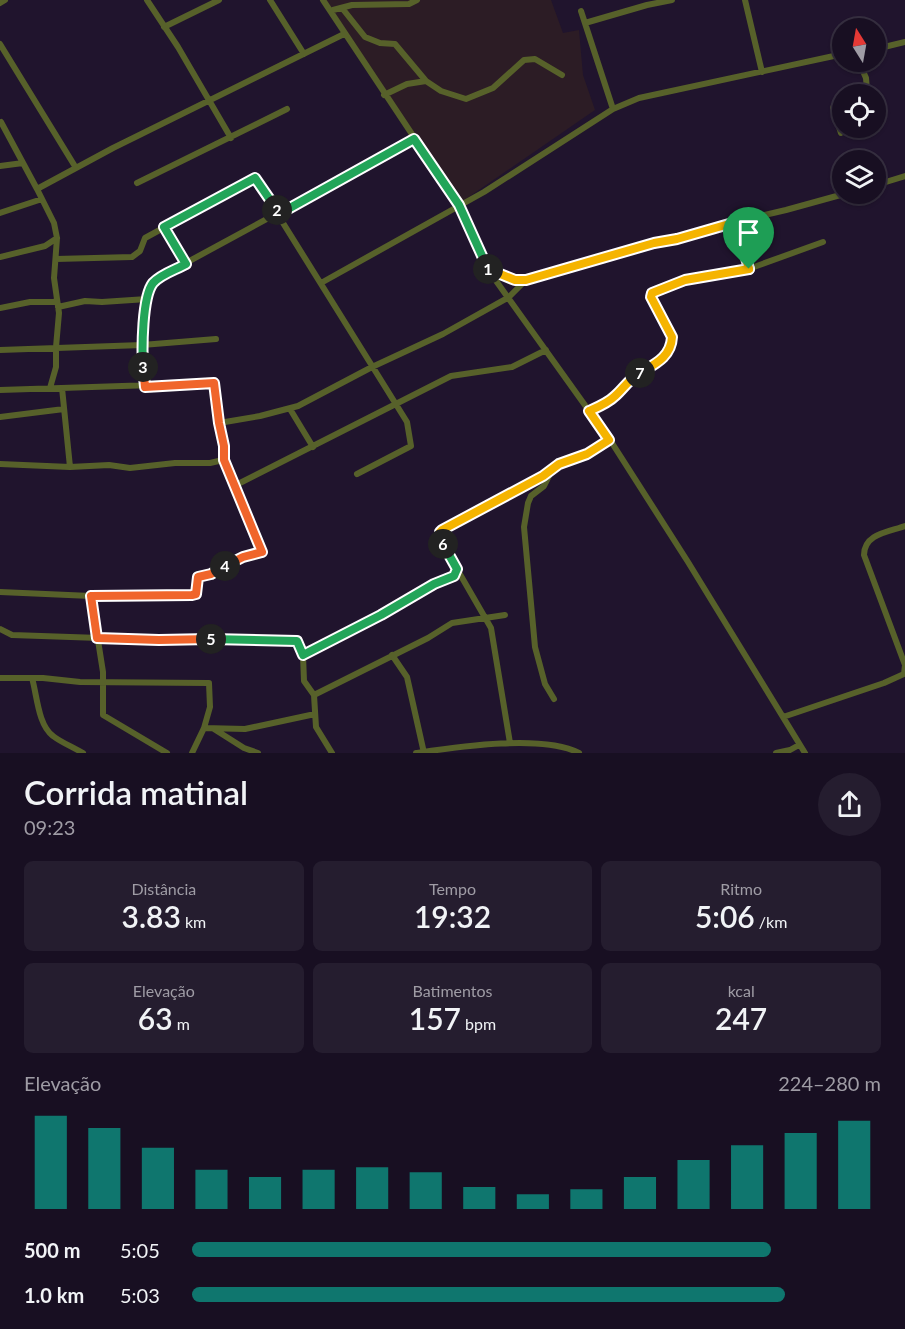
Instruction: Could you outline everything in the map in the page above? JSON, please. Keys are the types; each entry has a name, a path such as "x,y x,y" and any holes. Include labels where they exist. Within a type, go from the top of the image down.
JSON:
{"street":[{"path":"0,3 5,0"},
{"path":"147,0 178,47 231,138"},
{"path":"164,27 219,0"},
{"path":"270,0 304,54"},
{"path":"323,0 459,205 489,271 609,440 688,562 805,753"},
{"path":"333,10 352,5 409,4 417,0"},
{"path":"585,23 647,4 672,0"},
{"path":"745,0 762,72"},
{"path":"342,8 365,37 380,43 395,44 426,81 441,91 466,99 493,88 524,60 535,58 562,75"},
{"path":"581,11 613,109"},
{"path":"37,189 209,100 344,34"},
{"path":"886,47 905,42"},
{"path":"0,44 76,168"},
{"path":"321,283 509,176 613,109 639,98 832,56"},
{"path":"384,95 407,84 426,81"},
{"path":"137,183 286,109"},
{"path":"0,121 54,223 57,238 54,278 58,303 56,368 50,388"},
{"path":"145,387 142,345 147,299 154,282 414,139"},
{"path":"0,166 22,163"},
{"path":"886,182 905,176"},
{"path":"56,259 132,257 140,251 145,238 255,178 407,422 411,446 357,474"},
{"path":"489,271 515,280 526,280 654,243 677,239 832,197"},
{"path":"0,213 42,199"},
{"path":"736,222 749,269"},
{"path":"164,227 186,264"},
{"path":"45,246 57,238"},
{"path":"589,411 616,396 628,381 657,362 670,350 672,337 659,317 651,297 652,293 685,280 749,269 823,242"},
{"path":"0,257 45,246 57,246 70,259"},
{"path":"219,423 290,409 435,338 509,297 526,280"},
{"path":"0,308 30,302 102,302 147,299"},
{"path":"0,350 142,345 216,339"},
{"path":"234,486 451,376 512,366 546,350"},
{"path":"0,390 214,383 224,446 224,460 262,552 243,557 211,574 198,577 196,594 192,595 91,596 0,592"},
{"path":"62,388 70,466"},
{"path":"0,417 64,409"},
{"path":"290,409 313,447"},
{"path":"510,743 491,628 441,542 440,532 515,489 543,476 553,468 587,454 609,440"},
{"path":"0,464 109,465 142,468 224,460"},
{"path":"553,468 544,486 531,496 524,527 535,647 545,684 554,699"},
{"path":"783,717 904,674 905,665 864,555 864,547 872,537 905,526"},
{"path":"303,655 381,615 434,584 454,576 457,569"},
{"path":"91,596 103,683 103,715 167,753"},
{"path":"314,695 452,623 505,615"},
{"path":"0,629 12,634 97,638 297,641 303,655 304,681 314,695 316,727 332,753"},
{"path":"392,655 407,677 424,752"},
{"path":"0,678 103,683 209,683 210,707 204,728 192,753"},
{"path":"32,678 41,714 52,736 83,753"},
{"path":"204,728 245,729 315,714"},
{"path":"212,728 244,748 258,753"},
{"path":"416,753 510,743 556,745 579,753"},
{"path":"776,753 799,745"}],"shaded area":[{"path":"326,0 551,0 563,33 579,30 583,75 595,110 460,203"}],"route":[{"path":"414,139 459,205 481,258 489,271 510,279 526,280 736,222 749,269 685,280 652,293 651,297 659,317 672,337 670,350 666,356 628,381 616,396 589,411 609,440 587,454 559,464 531,483 515,489 440,532 441,542 457,569 454,576 447,580 434,584 396,607 303,655 297,641 97,638 91,596 196,594 198,577 211,574 240,558 262,552 226,468 214,383 145,387 142,345 147,299 151,286 160,277 186,264 164,227 255,178 279,214 414,139"}]}
